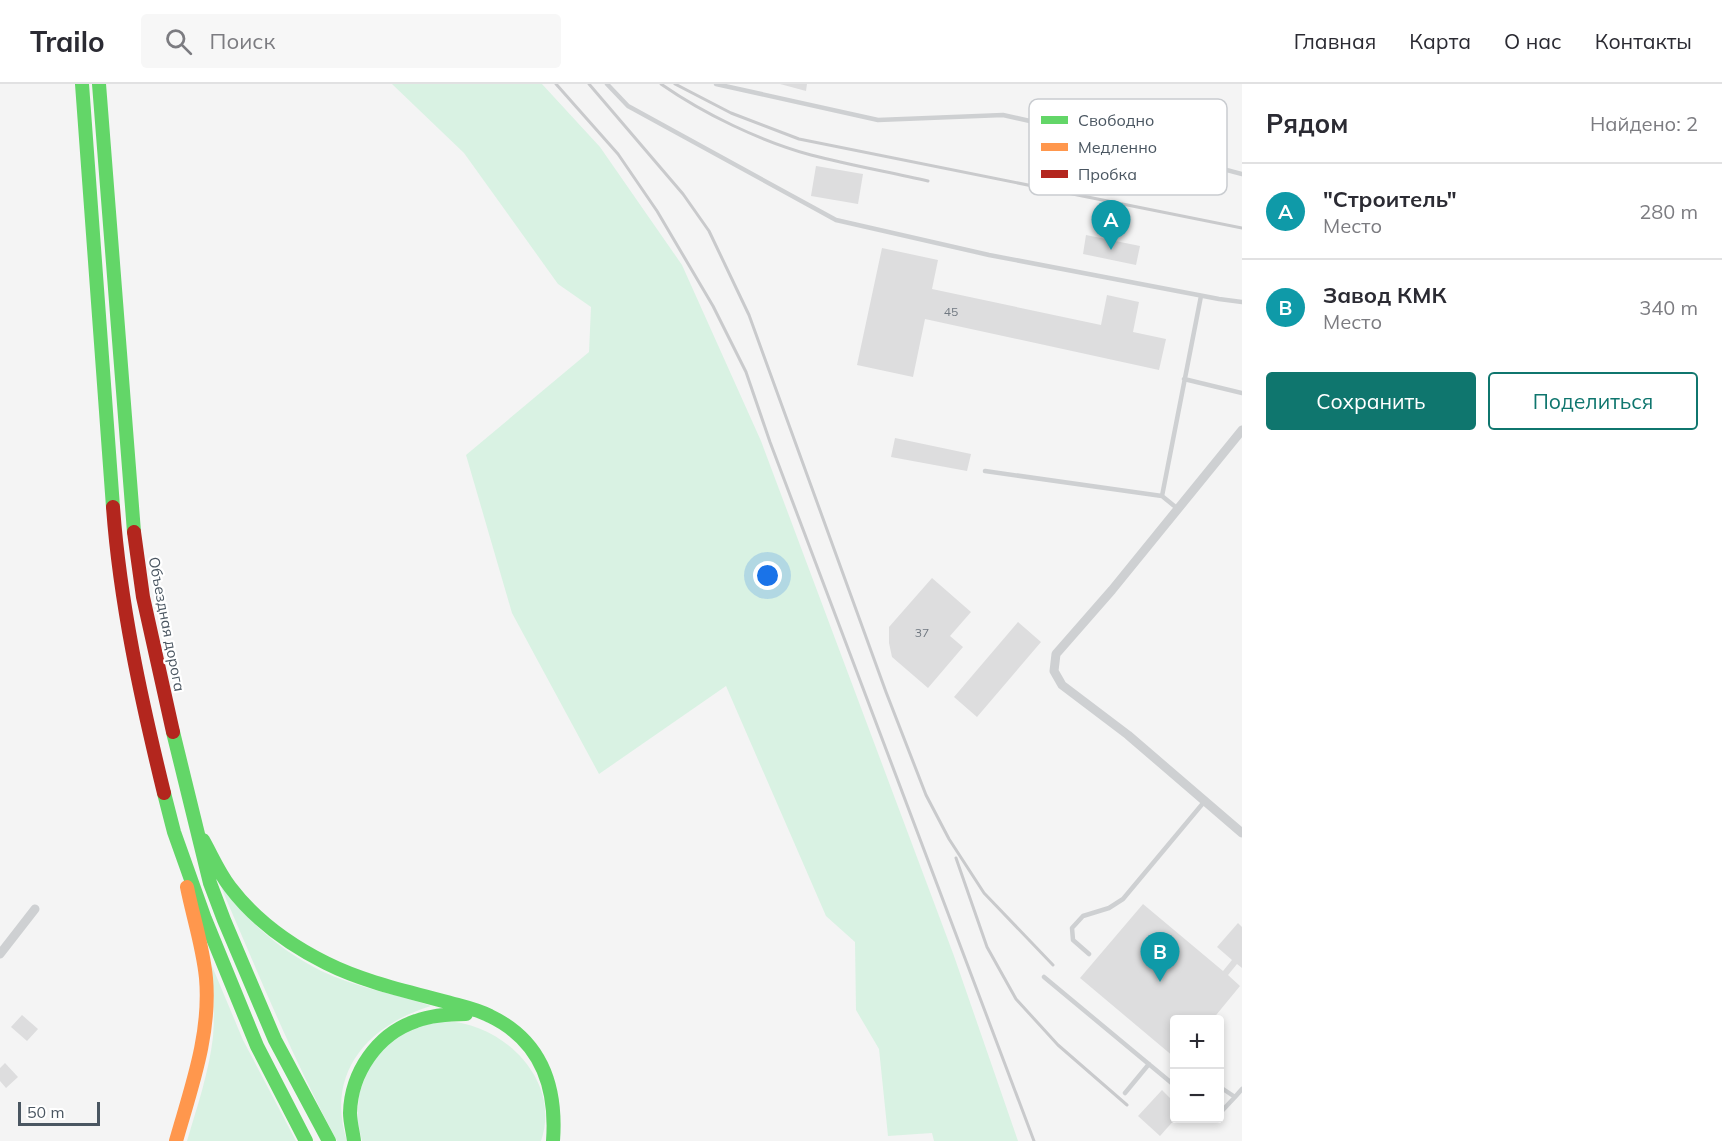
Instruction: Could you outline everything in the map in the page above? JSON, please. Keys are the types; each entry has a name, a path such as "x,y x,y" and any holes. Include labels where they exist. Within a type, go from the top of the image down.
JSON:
{"main road":[{"path":"82,84 115,535 140,695 203,959 207,997 202,1049 176,1141"},
{"name":"Объездная дорога","path":"99,84 133,523 143,597 195,827 210,883 275,1040 328,1141"},
{"path":"195,827 230,886 257,914 294,944 329,964 370,982 490,1016 517,1033 541,1064 552,1088 555,1115 553,1141"},
{"path":"174,832 205,920 258,1046 306,1141"},
{"path":"354,1141 349,1107 352,1091 363,1064 383,1039 409,1023 432,1014 490,1016"}],"street":[{"path":"1242,430 1112,590 1056,654 1054,671 1062,685 1128,735 1242,833"},
{"path":"0,954 35,909"}],"lane":[{"path":"607,84 628,106 836,220 988,255 1242,302"},
{"path":"716,84 878,120 1003,115 1029,121"},
{"path":"1227,170 1242,174"},
{"path":"1162,496 1201,296"},
{"path":"1184,379 1242,393"},
{"path":"985,471 1162,496 1178,509"},
{"path":"1089,954 1073,940 1072,928 1083,916 1109,908 1123,900 1204,802"},
{"path":"1044,977 1170,1082"},
{"path":"1125,1094 1149,1064"},
{"path":"1224,1109 1242,1089"},
{"path":"1224,1090 1235,1097"}],"green space":[{"path":"392,84 542,84 600,147 682,265 761,441 954,956 1018,1141 934,1141 932,1133 888,1136 879,1049 856,1010 855,942 826,916 726,686 599,774 512,613 466,455 589,352 591,307 558,284 464,153"},
{"path":"221,887 261,930 310,965 346,981 431,1006 408,1014 388,1026 371,1039 357,1055 347,1073 342,1094 342,1116 347,1141 337,1141 321,1110 276,1015"},
{"path":"212,966 243,1040 296,1141 187,1141 209,1063 213,1037"},
{"path":"445,1021 467,1024 487,1032 506,1044 523,1059 535,1077 543,1097 545,1118 541,1141 362,1141 357,1119 359,1094 369,1067 388,1042 415,1027"}],"building":[{"path":"780,84 807,84 806,91"},
{"path":"816,166 863,174 858,204 811,196"},
{"path":"1086,235 1140,246 1136,265 1083,254"},
{"path":"882,248 938,260 932,289 1101,325 1107,295 1139,302 1133,332 1166,339 1159,370 925,319 913,377 857,365"},
{"path":"895,438 971,454 967,471 891,457"},
{"path":"932,578 971,612 950,636 963,647 928,688 892,657 889,627"},
{"path":"1018,622 1041,642 977,717 954,697"},
{"path":"1143,904 1223,971 1232,960 1217,947 1238,923 1242,927 1242,968 1237,964 1228,975 1240,986 1216,1015 1170,1015 1170,1054 1080,978"},
{"path":"22,1015 38,1029 27,1041 11,1027"},
{"path":"5,1063 18,1077 6,1088 0,1081 0,1068"},
{"path":"1162,1090 1170,1098 1172,1123 1160,1136 1138,1116"}],"railway":[{"path":"556,84 618,154 657,211 713,306 746,372 770,442 1034,1141"},
{"path":"589,84 683,194 709,231 749,315 886,692 926,795 949,839 984,893 1053,965"},
{"path":"661,84 714,116 772,142 825,159 928,181"},
{"path":"675,84 731,113 799,139 1029,185"},
{"path":"1078,195 1242,228"},
{"path":"956,858 987,947 1016,999 1058,1045 1127,1105"}],"traffic: fast":[{"path":"82,84 113,507"},
{"path":"99,84 134,532"},
{"path":"173,732 210,883 224,920 275,1040 329,1141"},
{"path":"164,793 174,832 205,919 257,1046 306,1141"},
{"path":"203,840 222,876 240,899 274,931 299,948 355,976 480,1011 508,1026 522,1038 534,1052 549,1084 554,1121 553,1141"},
{"path":"354,1141 350,1116 355,1084 361,1070 378,1045 389,1035 416,1021 441,1015 466,1014"}],"traffic: slow":[{"path":"176,1141 203,1040 207,999 203,955 187,887"}],"traffic: jam":[{"path":"113,507 132,651 164,793"},
{"path":"134,532 143,597 173,732"}],"place":[{"name":"\"Строитель\"","path":"1111,250"},
{"name":"Завод КМК","path":"1160,982"}]}
